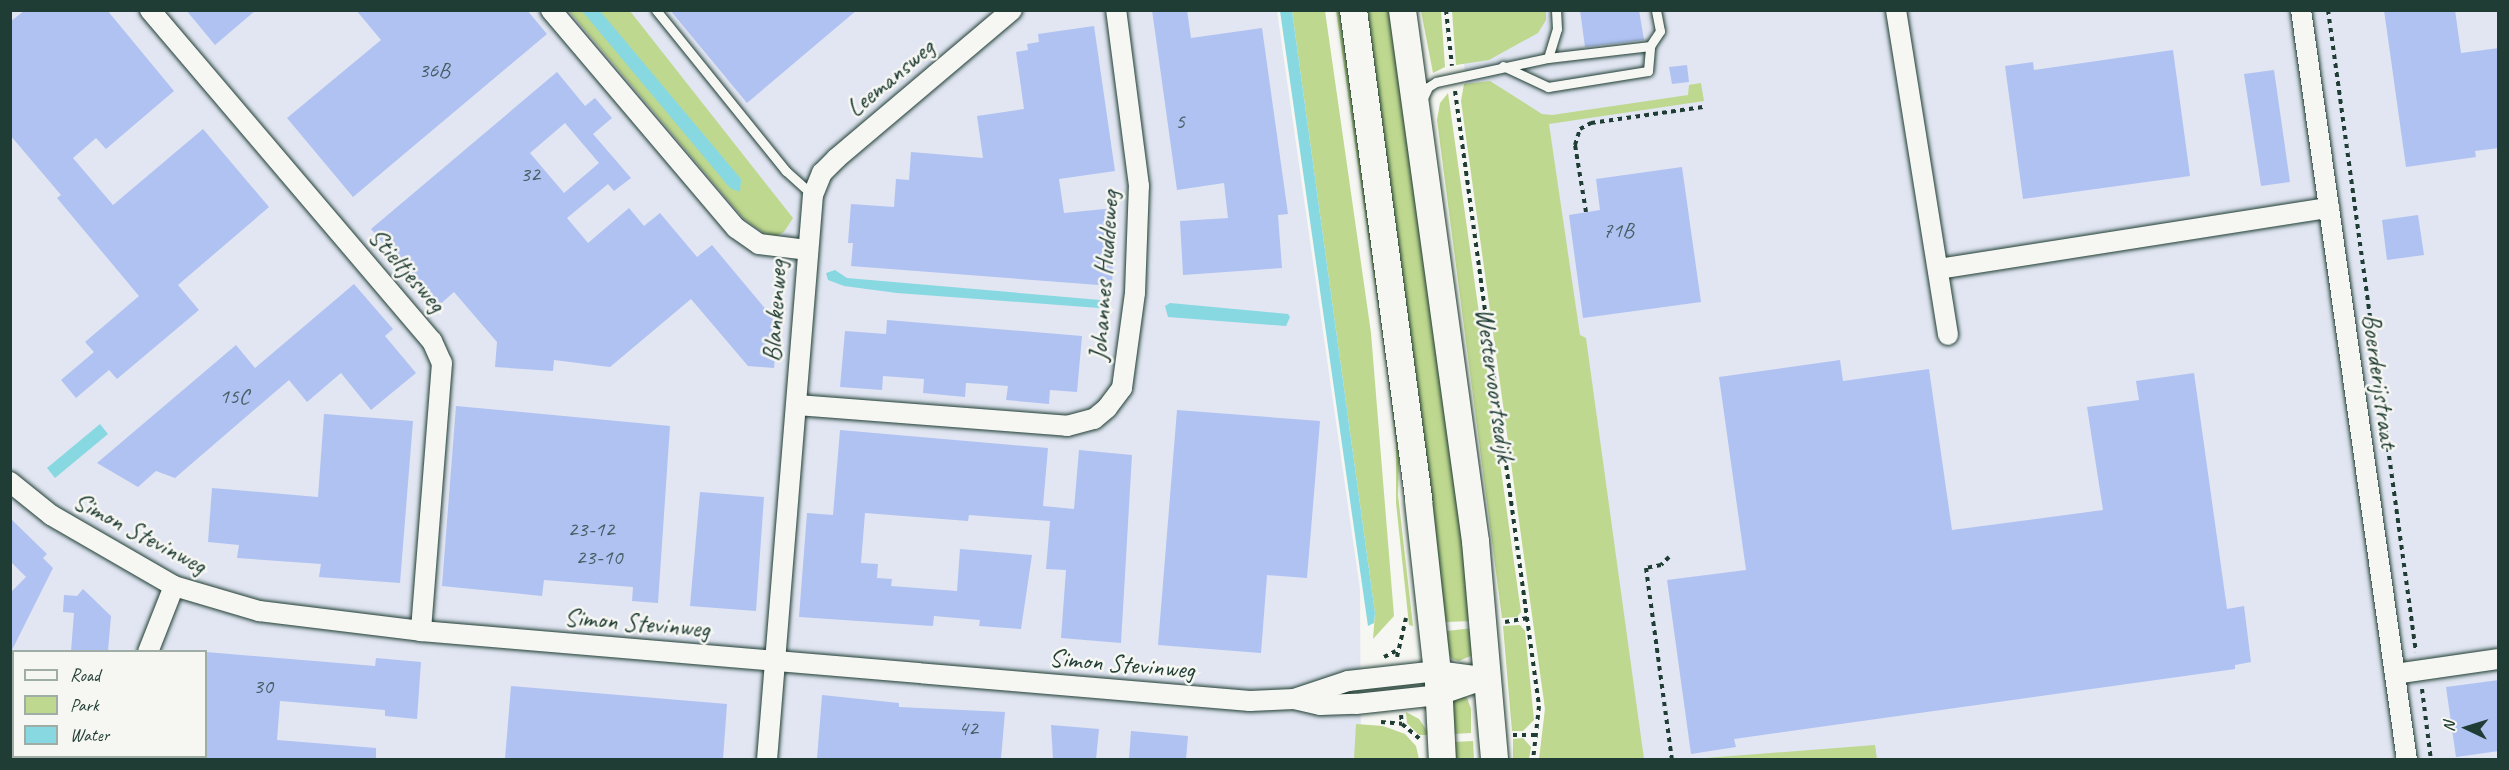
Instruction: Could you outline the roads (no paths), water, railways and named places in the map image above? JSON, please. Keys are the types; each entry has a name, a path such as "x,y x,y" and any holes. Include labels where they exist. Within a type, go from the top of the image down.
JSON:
{"main road":[{"path":"1353,10 1394,306 1438,683 1442,759"},
{"name":"Westervoortsedijk","path":"1402,10 1475,541 1494,759"}],"street":[{"name":"Stieltjesweg","path":"150,10 432,341 442,363 421,631"},
{"name":"Blankenweg","path":"551,10 736,228 759,244 807,250 797,405 767,759"},
{"name":"Leemansweg","path":"807,250 813,195 822,172 1012,10"},
{"name":"Johannes Huddeweg","path":"797,405 1067,426 1094,419 1107,408 1122,387 1135,293 1139,186 1116,10"},
{"path":"1896,10 1948,335"},
{"name":"Boerderijstraat","path":"2301,10 2407,759"},
{"path":"1938,269 2329,208"},
{"name":"Simon Stevinweg","path":"10,482 51,515 174,586 259,611 421,631 1250,701 1294,699 1320,705 1438,683"},
{"path":"148,650 174,586"},
{"path":"2395,674 2499,659"},
{"name":"Simon Stevinweg","path":"1294,699 1348,681 1398,676 1438,683"},
{"path":"1438,683 1488,678"}],"lane":[{"path":"656,10 786,171 813,195"},
{"path":"1548,57 1557,28 1556,10"},
{"path":"1503,66 1548,87 1648,71 1650,46 1660,31 1656,10"},
{"path":"1417,113 1428,87 1453,78 1548,57 1650,46"}],"water":[{"path":"582,11 600,11 741,179 740,192 730,188"},
{"path":"1280,11 1292,11 1375,613 1374,623 1368,626"},
{"path":"835,270 847,278 1100,300 1099,308 897,293 844,286 828,280 826,273"},
{"path":"1170,303 1288,314 1290,317 1286,326 1168,317 1165,306"},
{"path":"100,424 108,434 55,478 47,468"}]}
